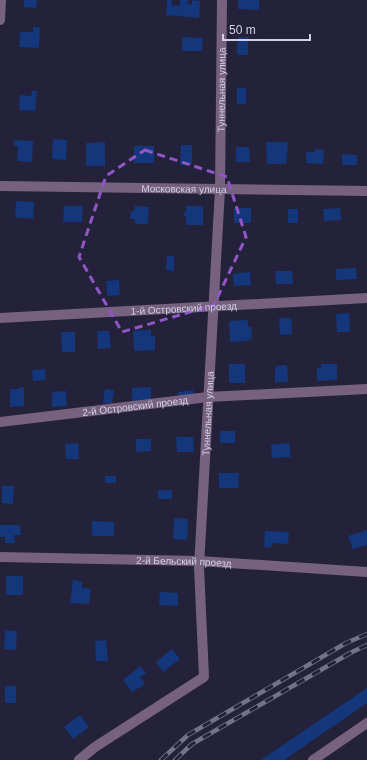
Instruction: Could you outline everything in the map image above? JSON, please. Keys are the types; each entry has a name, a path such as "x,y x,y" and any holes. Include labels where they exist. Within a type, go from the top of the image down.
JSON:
{"street":[{"path":"0,20 1,0"},
{"name":"Туннельная улица","path":"79,760 95,747 204,677 199,561 220,189 222,0"},
{"name":"Московская улица","path":"0,186 367,191"},
{"name":"1-й Островский проезд","path":"0,318 367,298"},
{"name":"2-й Островский проезд","path":"0,422 208,397 367,389"},
{"name":"2-й Бельский проезд","path":"0,558 199,561 367,572"},
{"path":"313,760 367,723"}],"highlighted area":[{"path":"145,150 227,177 246,237 214,305 122,332 79,257 106,176"}],"building":[{"path":"24,0 37,0 36,8 24,7"},
{"path":"167,0 172,0 171,5 180,6 180,0 188,0 187,4 192,5 192,0 200,1 199,18 166,15"},
{"path":"238,0 259,0 259,10 238,9"},
{"path":"33,27 40,27 39,48 19,47 20,32 33,32"},
{"path":"182,37 203,38 202,51 182,51"},
{"path":"238,37 248,37 248,55 237,55"},
{"path":"237,88 246,88 246,104 237,104"},
{"path":"32,91 37,91 35,111 19,110 20,95 31,96"},
{"path":"53,139 67,140 66,160 52,159"},
{"path":"14,140 33,141 32,162 17,161 18,146 14,146"},
{"path":"105,142 105,166 86,166 86,143"},
{"path":"266,142 288,142 286,164 267,164"},
{"path":"181,145 192,145 192,165 180,165"},
{"path":"134,146 154,146 154,163 134,163"},
{"path":"236,147 249,147 250,162 236,162"},
{"path":"315,149 324,150 323,164 306,163 306,152 315,152"},
{"path":"342,154 357,155 357,165 342,165"},
{"path":"16,201 34,202 33,219 15,217"},
{"path":"64,206 83,206 82,222 63,222"},
{"path":"135,206 149,207 148,224 135,224 135,219 130,219 131,211 134,211"},
{"path":"186,206 203,206 203,225 186,225 186,216 184,216 184,212 186,212"},
{"path":"234,208 251,208 251,223 234,223"},
{"path":"340,208 341,220 324,221 323,209"},
{"path":"288,209 298,209 298,223 288,223"},
{"path":"167,256 174,256 174,271 166,270"},
{"path":"356,268 357,279 336,280 336,269"},
{"path":"275,271 292,271 293,284 276,284"},
{"path":"250,272 251,285 234,286 233,274"},
{"path":"119,280 120,295 107,296 106,281"},
{"path":"349,313 350,332 337,332 336,314"},
{"path":"279,318 291,318 292,334 280,335"},
{"path":"248,320 248,327 251,327 252,339 247,341 230,342 229,321"},
{"path":"151,330 151,336 155,336 155,350 134,351 133,331"},
{"path":"97,331 109,331 111,348 98,349"},
{"path":"61,332 75,332 75,352 62,352"},
{"path":"229,364 245,364 245,383 229,383"},
{"path":"321,364 337,364 337,380 317,381 317,368 321,368"},
{"path":"287,365 288,382 275,382 275,366"},
{"path":"45,369 46,380 33,381 32,370"},
{"path":"19,387 24,387 24,406 10,407 10,389 19,389"},
{"path":"151,387 151,405 132,406 132,388"},
{"path":"105,389 114,390 112,403 103,403"},
{"path":"193,390 194,404 179,405 178,392"},
{"path":"66,391 67,406 52,407 52,392"},
{"path":"220,431 235,431 235,443 220,443"},
{"path":"176,437 193,437 194,452 177,452"},
{"path":"136,439 151,439 151,451 136,452"},
{"path":"78,443 79,459 66,459 65,444"},
{"path":"289,443 291,457 272,458 271,445"},
{"path":"219,473 239,473 238,488 219,488"},
{"path":"105,476 116,476 116,483 105,483"},
{"path":"2,486 14,486 13,504 2,503"},
{"path":"158,490 172,490 172,499 158,499"},
{"path":"174,518 188,519 187,540 173,539"},
{"path":"92,521 114,522 114,536 92,536"},
{"path":"0,525 20,525 21,535 14,535 15,543 5,543 5,537 0,537"},
{"path":"367,530 367,545 353,549 348,536"},
{"path":"265,531 289,532 288,544 272,543 271,548 264,547"},
{"path":"6,576 23,576 23,595 6,595"},
{"path":"73,580 82,582 82,588 91,589 89,604 70,603"},
{"path":"160,592 178,593 178,606 159,605"},
{"path":"5,630 17,631 16,650 4,649"},
{"path":"106,640 108,661 96,661 95,641"},
{"path":"172,649 180,659 163,672 156,662"},
{"path":"140,666 146,673 140,677 145,684 132,692 123,680"},
{"path":"5,686 16,686 16,703 5,703"},
{"path":"367,688 367,703 284,760 261,760"},
{"path":"80,715 89,727 73,739 64,727"}],"railway":[{"path":"161,760 188,735 346,643 367,634"},
{"path":"175,760 192,744 352,652 367,645"}]}
